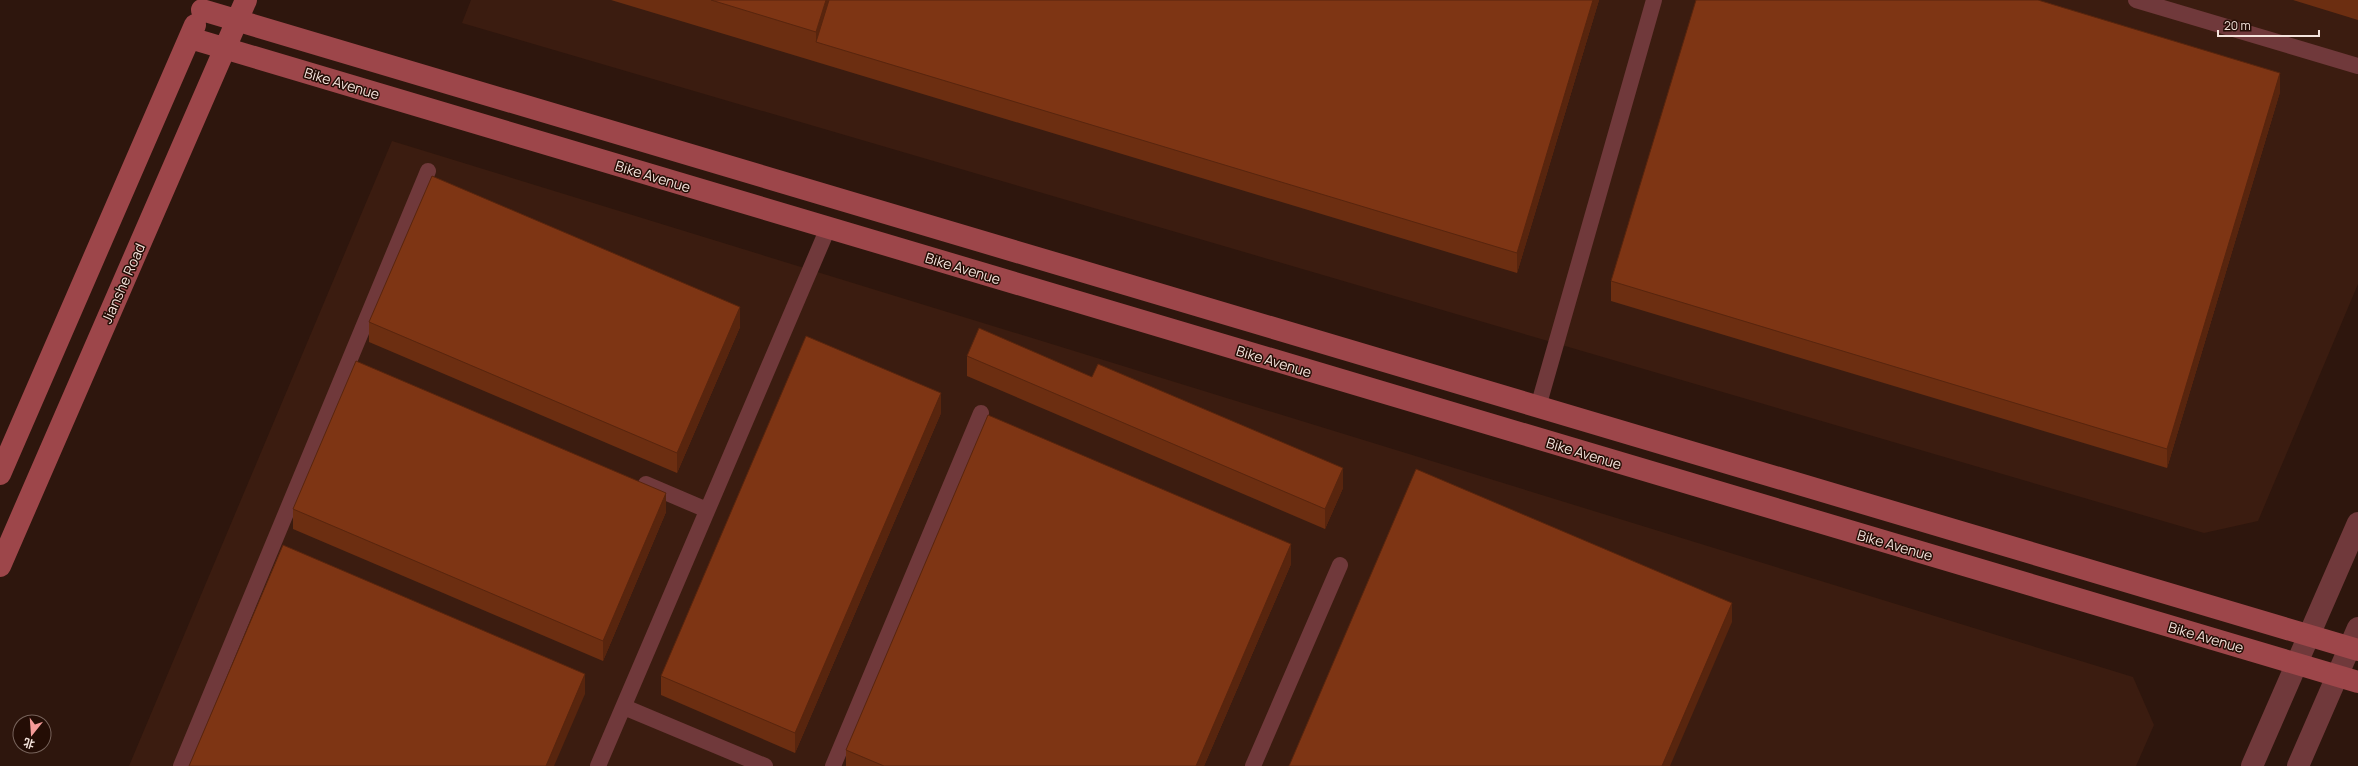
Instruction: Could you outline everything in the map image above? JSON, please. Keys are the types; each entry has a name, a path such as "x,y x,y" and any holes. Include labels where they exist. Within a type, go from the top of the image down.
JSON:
{"main road":[{"name":"Jianshe Road","path":"0,566 246,0"},
{"path":"0,474 204,5 237,20 1538,408 2354,649"},
{"name":"Bike Avenue","path":"190,38 2358,682"}],"street":[{"path":"2252,766 2358,523"},
{"path":"2298,766 2337,676 2354,649 2358,628"}],"lane":[{"path":"1538,408 1654,0"},
{"path":"2136,0 2358,66"},
{"path":"181,766 358,362 428,171"},
{"path":"598,766 828,228"},
{"path":"833,766 981,413"},
{"path":"635,479 708,510"},
{"path":"1253,766 1340,565"},
{"path":"624,707 765,766"}],"shaded area":[{"path":"471,0 2358,0 2358,284 2258,521 2204,533 462,23"},
{"path":"392,141 2133,677 2154,725 2136,766 129,766"}],"building":[{"path":"711,0 826,0 816,32"},
{"path":"829,0 1593,0 1517,253 816,42"},
{"path":"1696,0 2038,0 2280,73 2167,449 1611,281"},
{"path":"432,176 740,307 677,453 369,322"},
{"path":"979,328 1092,377 1098,364 1343,468 1325,509 967,356"},
{"path":"806,336 941,393 795,733 661,676"},
{"path":"356,361 666,493 603,641 293,509"},
{"path":"988,415 1291,544 1196,766 884,766 846,750"},
{"path":"1416,469 1732,603 1662,766 1289,766"},
{"path":"283,545 585,674 546,766 189,766"}]}
